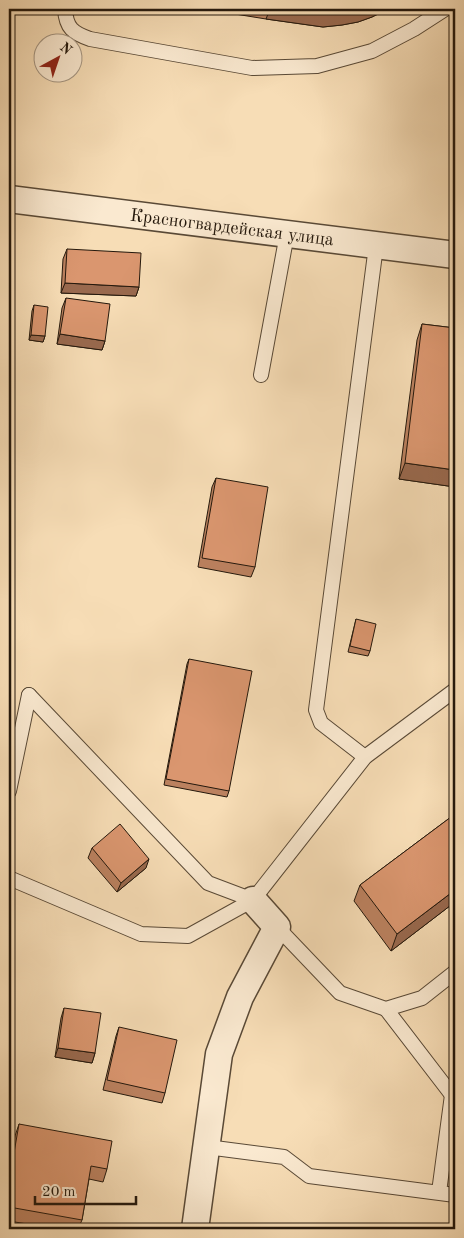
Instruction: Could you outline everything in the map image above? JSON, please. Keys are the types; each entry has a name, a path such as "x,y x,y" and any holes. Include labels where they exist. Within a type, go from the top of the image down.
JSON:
{"street":[{"name":"Красногвардейская улица","path":"9,199 455,255"},
{"path":"195,1229 219,1054 240,997 278,927 253,900"}],"lane":[{"path":"65,9 66,21 76,34 90,39 252,68 317,66 372,51 414,30 445,9"},
{"path":"261,375 287,234"},
{"path":"365,757 321,723 316,710 376,246"},
{"path":"9,878 141,934 188,936 253,900 365,757 455,690"},
{"path":"9,791 30,695 208,883 253,900"},
{"path":"278,927 340,994 386,1008 422,998 455,972"},
{"path":"386,1008 453,1095 439,1192"},
{"path":"207,1147 284,1157 309,1176 455,1195"}],"path":[{"path":"455,162 452,199 455,204"}],"building":[{"path":"314,9 349,9 328,11"},
{"path":"67,249 141,253 139,287 65,283"},
{"path":"66,298 110,304 105,341 60,334"},
{"path":"34,305 48,307 45,336 31,335"},
{"path":"422,324 455,328 455,470 405,463"},
{"path":"216,478 268,487 255,567 202,558"},
{"path":"356,619 376,624 370,651 350,646"},
{"path":"189,659 252,671 229,791 166,779"},
{"path":"455,814 455,890 397,934 360,885"},
{"path":"120,824 149,859 121,883 92,848"},
{"path":"64,1008 101,1013 95,1053 58,1048"},
{"path":"119,1027 177,1040 165,1093 107,1080"},
{"path":"19,1124 112,1141 107,1169 91,1166 82,1220 9,1207 9,1176"}]}
